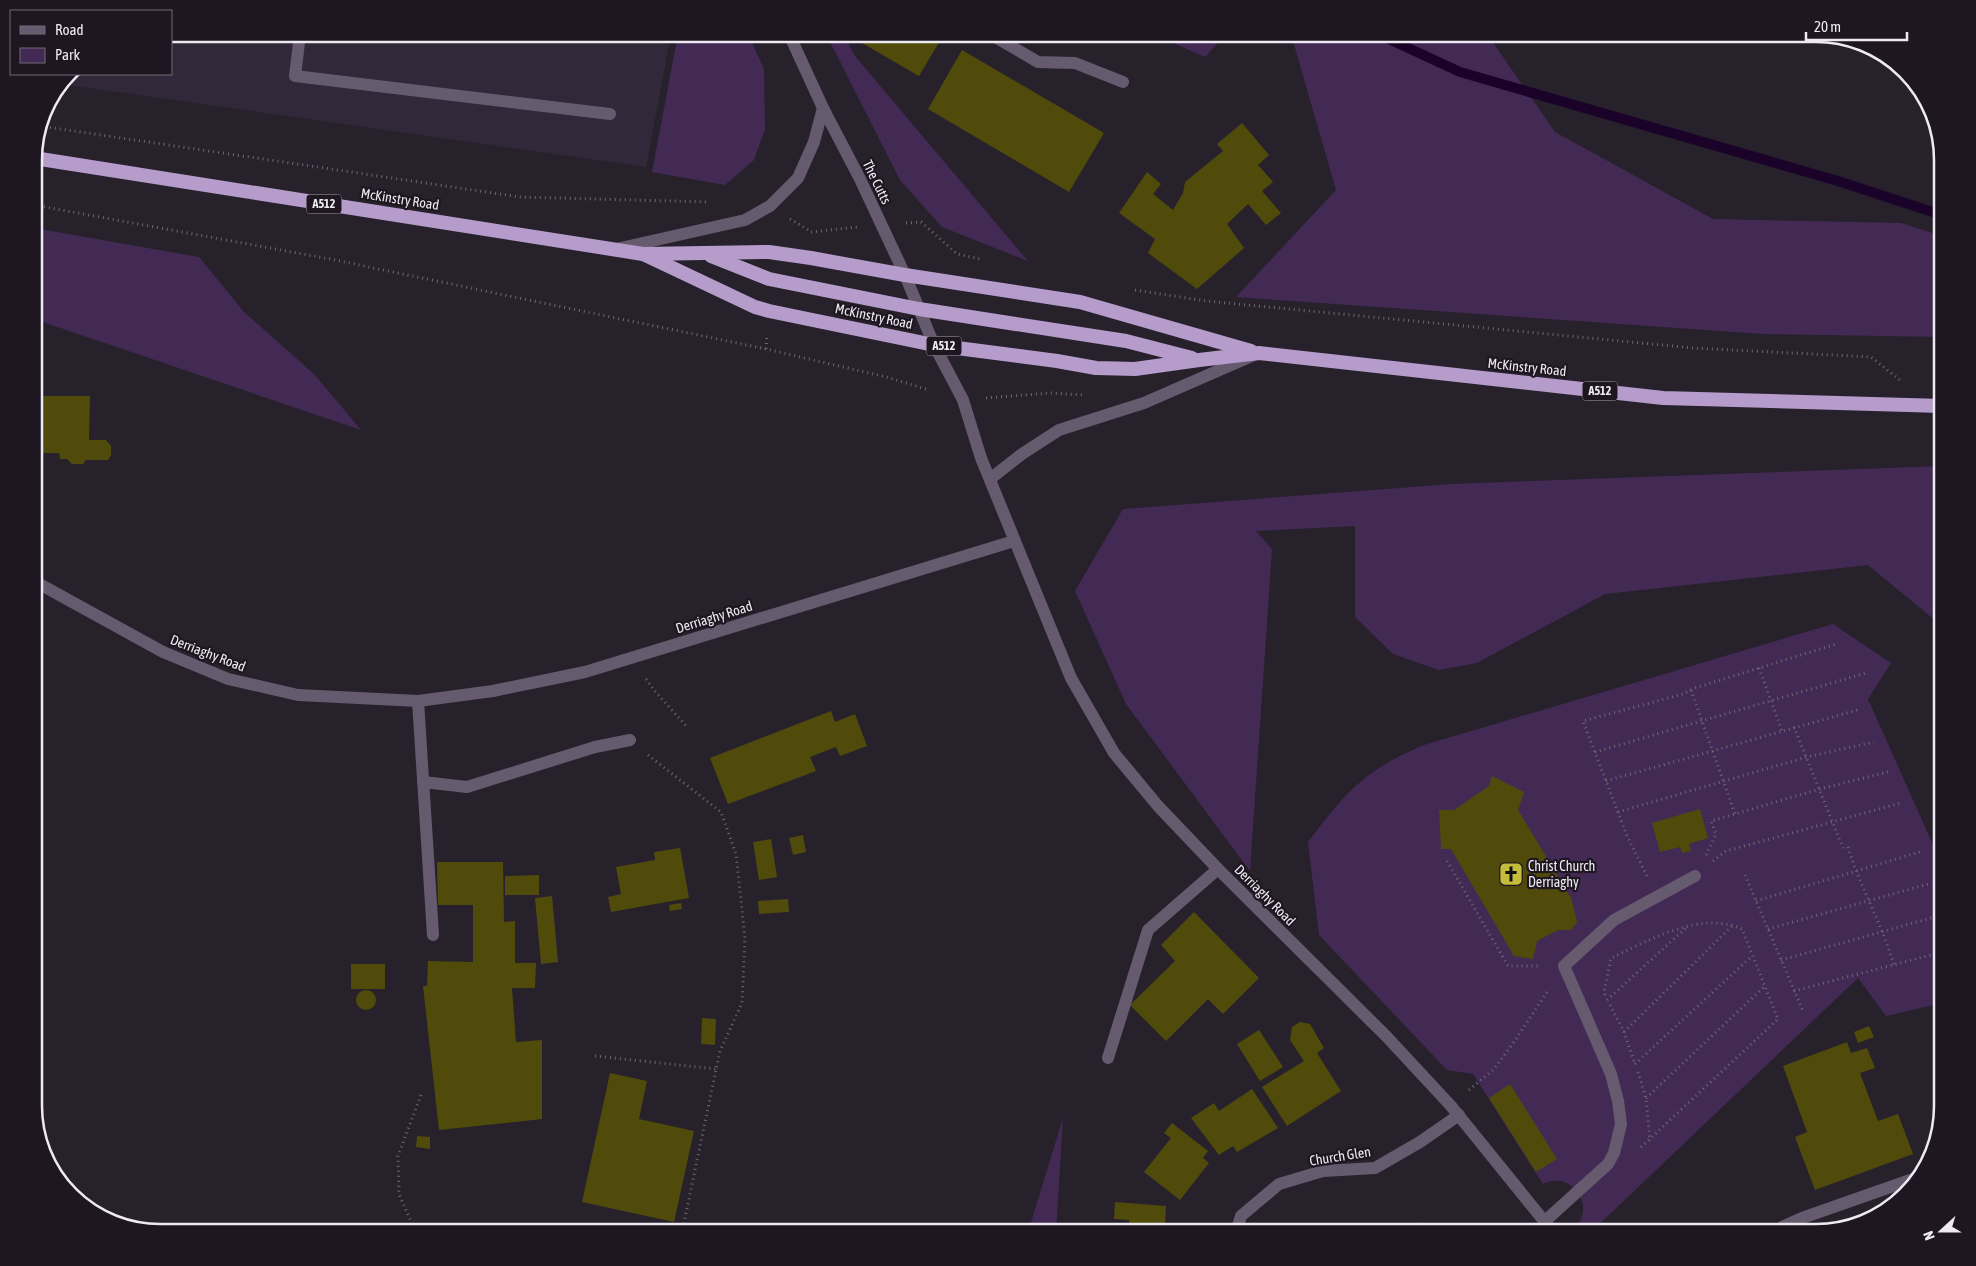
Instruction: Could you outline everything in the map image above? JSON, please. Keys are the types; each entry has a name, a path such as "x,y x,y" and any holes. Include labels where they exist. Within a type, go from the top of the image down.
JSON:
{"highway":[{"name":"McKinstry Road","path":"43,159 643,254 769,252 1080,302 1259,353 1663,398 1934,406"},
{"name":"McKinstry Road","path":"643,254 755,307 934,345 1096,368 1135,369 1259,353"},
{"path":"705,254 769,279 919,309 1126,341 1199,360"}],"street":[{"path":"299,43 295,76 610,114"},
{"name":"The Cutts","path":"793,43 823,108 860,179 934,345"},
{"path":"1006,43 1038,62 1075,63 1123,82"},
{"path":"614,249 745,220 770,206 798,178 814,142 823,108"},
{"name":"Derriaghy Road","path":"934,345 963,400 1014,541 1070,678 1114,752 1158,806 1218,870 1387,1037 1459,1115 1547,1224"},
{"path":"990,478 1022,454 1060,430 1144,404 1259,353"},
{"name":"Derriaghy Road","path":"43,586 163,652 228,679 298,695 418,701 502,689 586,672 1014,541"},
{"path":"418,701 433,935"},
{"path":"423,782 467,787 594,747 630,740"},
{"path":"1108,1058 1148,930 1218,870"},
{"path":"1545,1221 1608,1164 1614,1153 1621,1124 1618,1101 1611,1074 1564,966 1614,920 1695,876"},
{"name":"Church Glen","path":"1239,1224 1242,1216 1279,1184 1324,1171 1375,1168 1420,1142 1459,1115"},
{"path":"1787,1224 1905,1182"}],"path":[{"path":"48,127 520,197 714,202"},
{"path":"43,207 330,259 766,349 886,377 963,400 1050,393"},
{"path":"921,222 957,254 985,260"},
{"path":"1127,289 1206,301 1693,348 1871,357 1903,382"},
{"path":"1657,897 1627,836 1583,721 1691,690 1836,644"},
{"path":"635,657 642,673 654,690 688,728"},
{"path":"1759,668 1782,730"},
{"path":"1595,752 1771,699 1866,673"},
{"path":"1691,690 1735,814"},
{"path":"1606,781 1861,709"},
{"path":"1794,727 1843,848"},
{"path":"630,740 721,812 736,854 745,938 742,1003 720,1051 684,1224"},
{"path":"1618,812 1807,757 1874,742"},
{"path":"1695,876 1716,834 1711,820 1888,772"},
{"path":"1695,876 1726,851 1832,820 1901,803"},
{"path":"1848,846 1894,965"},
{"path":"1756,901 1923,851"},
{"path":"1446,861 1508,966 1564,966"},
{"path":"1745,875 1803,1011"},
{"path":"1768,929 1932,883"},
{"path":"1782,960 1934,917"},
{"path":"1614,1153 1634,1152 1650,1141 1778,1019 1742,929 1734,925 1716,923 1673,929 1611,958 1604,992 1624,1032 1646,1098 1650,1141"},
{"path":"1624,1032 1734,925"},
{"path":"1607,1000 1687,927"},
{"path":"1794,991 1934,954"},
{"path":"1635,1064 1752,956"},
{"path":"1646,1098 1765,986"},
{"path":"1486,1075 1494,1068 1533,1014"},
{"path":"595,1056 716,1069"},
{"path":"412,1224 399,1194 398,1156 421,1095"}],"shaded area":[{"path":"172,43 669,43 646,167 70,85 79,75 172,75"}],"green space":[{"path":"676,43 752,43 764,69 765,129 754,160 725,185 652,172"},
{"path":"831,43 848,43 854,55 1028,261 942,227 900,180"},
{"path":"1173,43 1218,43 1205,57"},
{"path":"1294,43 1493,43 1555,132 1713,219 1901,223 1934,233 1934,337 1763,334 1236,297 1336,190"},
{"path":"43,230 199,257 244,312 315,375 361,430 43,322"},
{"path":"1934,466 1934,619 1868,565 1605,594 1477,663 1439,670 1393,654 1355,617 1355,526 1256,531 1272,549 1250,871 1126,704 1075,591 1123,509 1452,484"},
{"path":"1833,624 1891,663 1868,699 1934,847 1934,1005 1886,1016 1858,978 1599,1224 1578,1224 1583,1209 1577,1192 1571,1185 1562,1182 1553,1181 1543,1184 1473,1074 1447,1070 1319,935 1308,842 1334,809 1356,786 1385,764 1424,745"},
{"path":"1063,1118 1056,1224 1030,1224"}],"building":[{"path":"862,43 939,43 919,76"},
{"path":"962,50 1104,133 1069,192 928,109"},
{"path":"1242,123 1269,155 1258,165 1273,182 1262,191 1281,213 1266,225 1248,204 1227,224 1244,248 1197,289 1148,253 1155,239 1119,213 1147,172 1161,184 1153,194 1173,210 1183,193 1185,182 1223,151 1217,144"},
{"path":"43,396 90,396 89,440 106,440 111,446 111,455 108,460 86,460 83,464 72,464 67,459 60,459 59,453 43,453"},
{"path":"831,711 835,722 855,714 867,746 840,756 836,747 810,757 816,771 728,804 710,758"},
{"name":"Christ Church Derriaghy","path":"1492,776 1524,792 1518,810 1571,898 1577,922 1571,930 1558,930 1537,941 1533,959 1514,956 1451,849 1441,849 1439,810 1454,810 1489,786"},
{"path":"1700,809 1708,838 1689,844 1691,851 1682,853 1680,847 1660,852 1652,823"},
{"path":"803,835 806,852 793,855 789,838"},
{"path":"771,839 777,877 759,880 753,842"},
{"path":"680,848 689,898 611,912 608,897 621,894 616,867 655,860 654,852"},
{"path":"437,862 503,862 504,922 515,921 515,963 536,963 535,988 512,988 516,1042 542,1040 542,1119 439,1130 423,986 427,986 428,961 473,962 473,905 438,905"},
{"path":"539,875 539,895 505,895 505,876"},
{"path":"552,896 558,962 541,964 535,898"},
{"path":"788,899 789,912 759,914 758,901"},
{"path":"681,903 682,909 670,911 669,905"},
{"path":"1194,912 1259,978 1223,1014 1208,999 1166,1041 1130,1005 1175,961 1161,945"},
{"path":"351,964 385,964 385,989 351,989"},
{"path":"366,990 373,993 376,1000 373,1007 366,1010 359,1007 356,1000 359,993"},
{"path":"702,1018 716,1019 715,1045 701,1044"},
{"path":"1300,1022 1310,1024 1324,1048 1317,1053 1341,1091 1287,1126 1262,1087 1304,1061 1290,1040 1292,1027"},
{"path":"1869,1026 1874,1037 1858,1043 1854,1032"},
{"path":"1259,1030 1283,1067 1260,1081 1237,1044"},
{"path":"1847,1042 1851,1053 1867,1048 1875,1068 1860,1073 1878,1121 1898,1114 1913,1154 1815,1190 1795,1137 1807,1132 1783,1066"},
{"path":"610,1073 647,1081 639,1119 694,1131 674,1222 582,1202"},
{"path":"1510,1084 1557,1159 1536,1172 1489,1098"},
{"path":"1252,1089 1278,1128 1237,1152 1233,1146 1219,1155 1191,1118 1214,1103 1219,1111"},
{"path":"1172,1123 1208,1151 1203,1158 1209,1163 1180,1200 1144,1172 1171,1138 1164,1133"},
{"path":"417,1136 430,1137 430,1149 416,1147"},
{"path":"1115,1202 1166,1206 1165,1224 1129,1224 1129,1220 1114,1219"}],"waterway":[{"path":"1397,43 1460,72 1838,181 1934,212"}],"place":[{"name":"Christ Church Derriaghy","path":"1511,874"}]}
